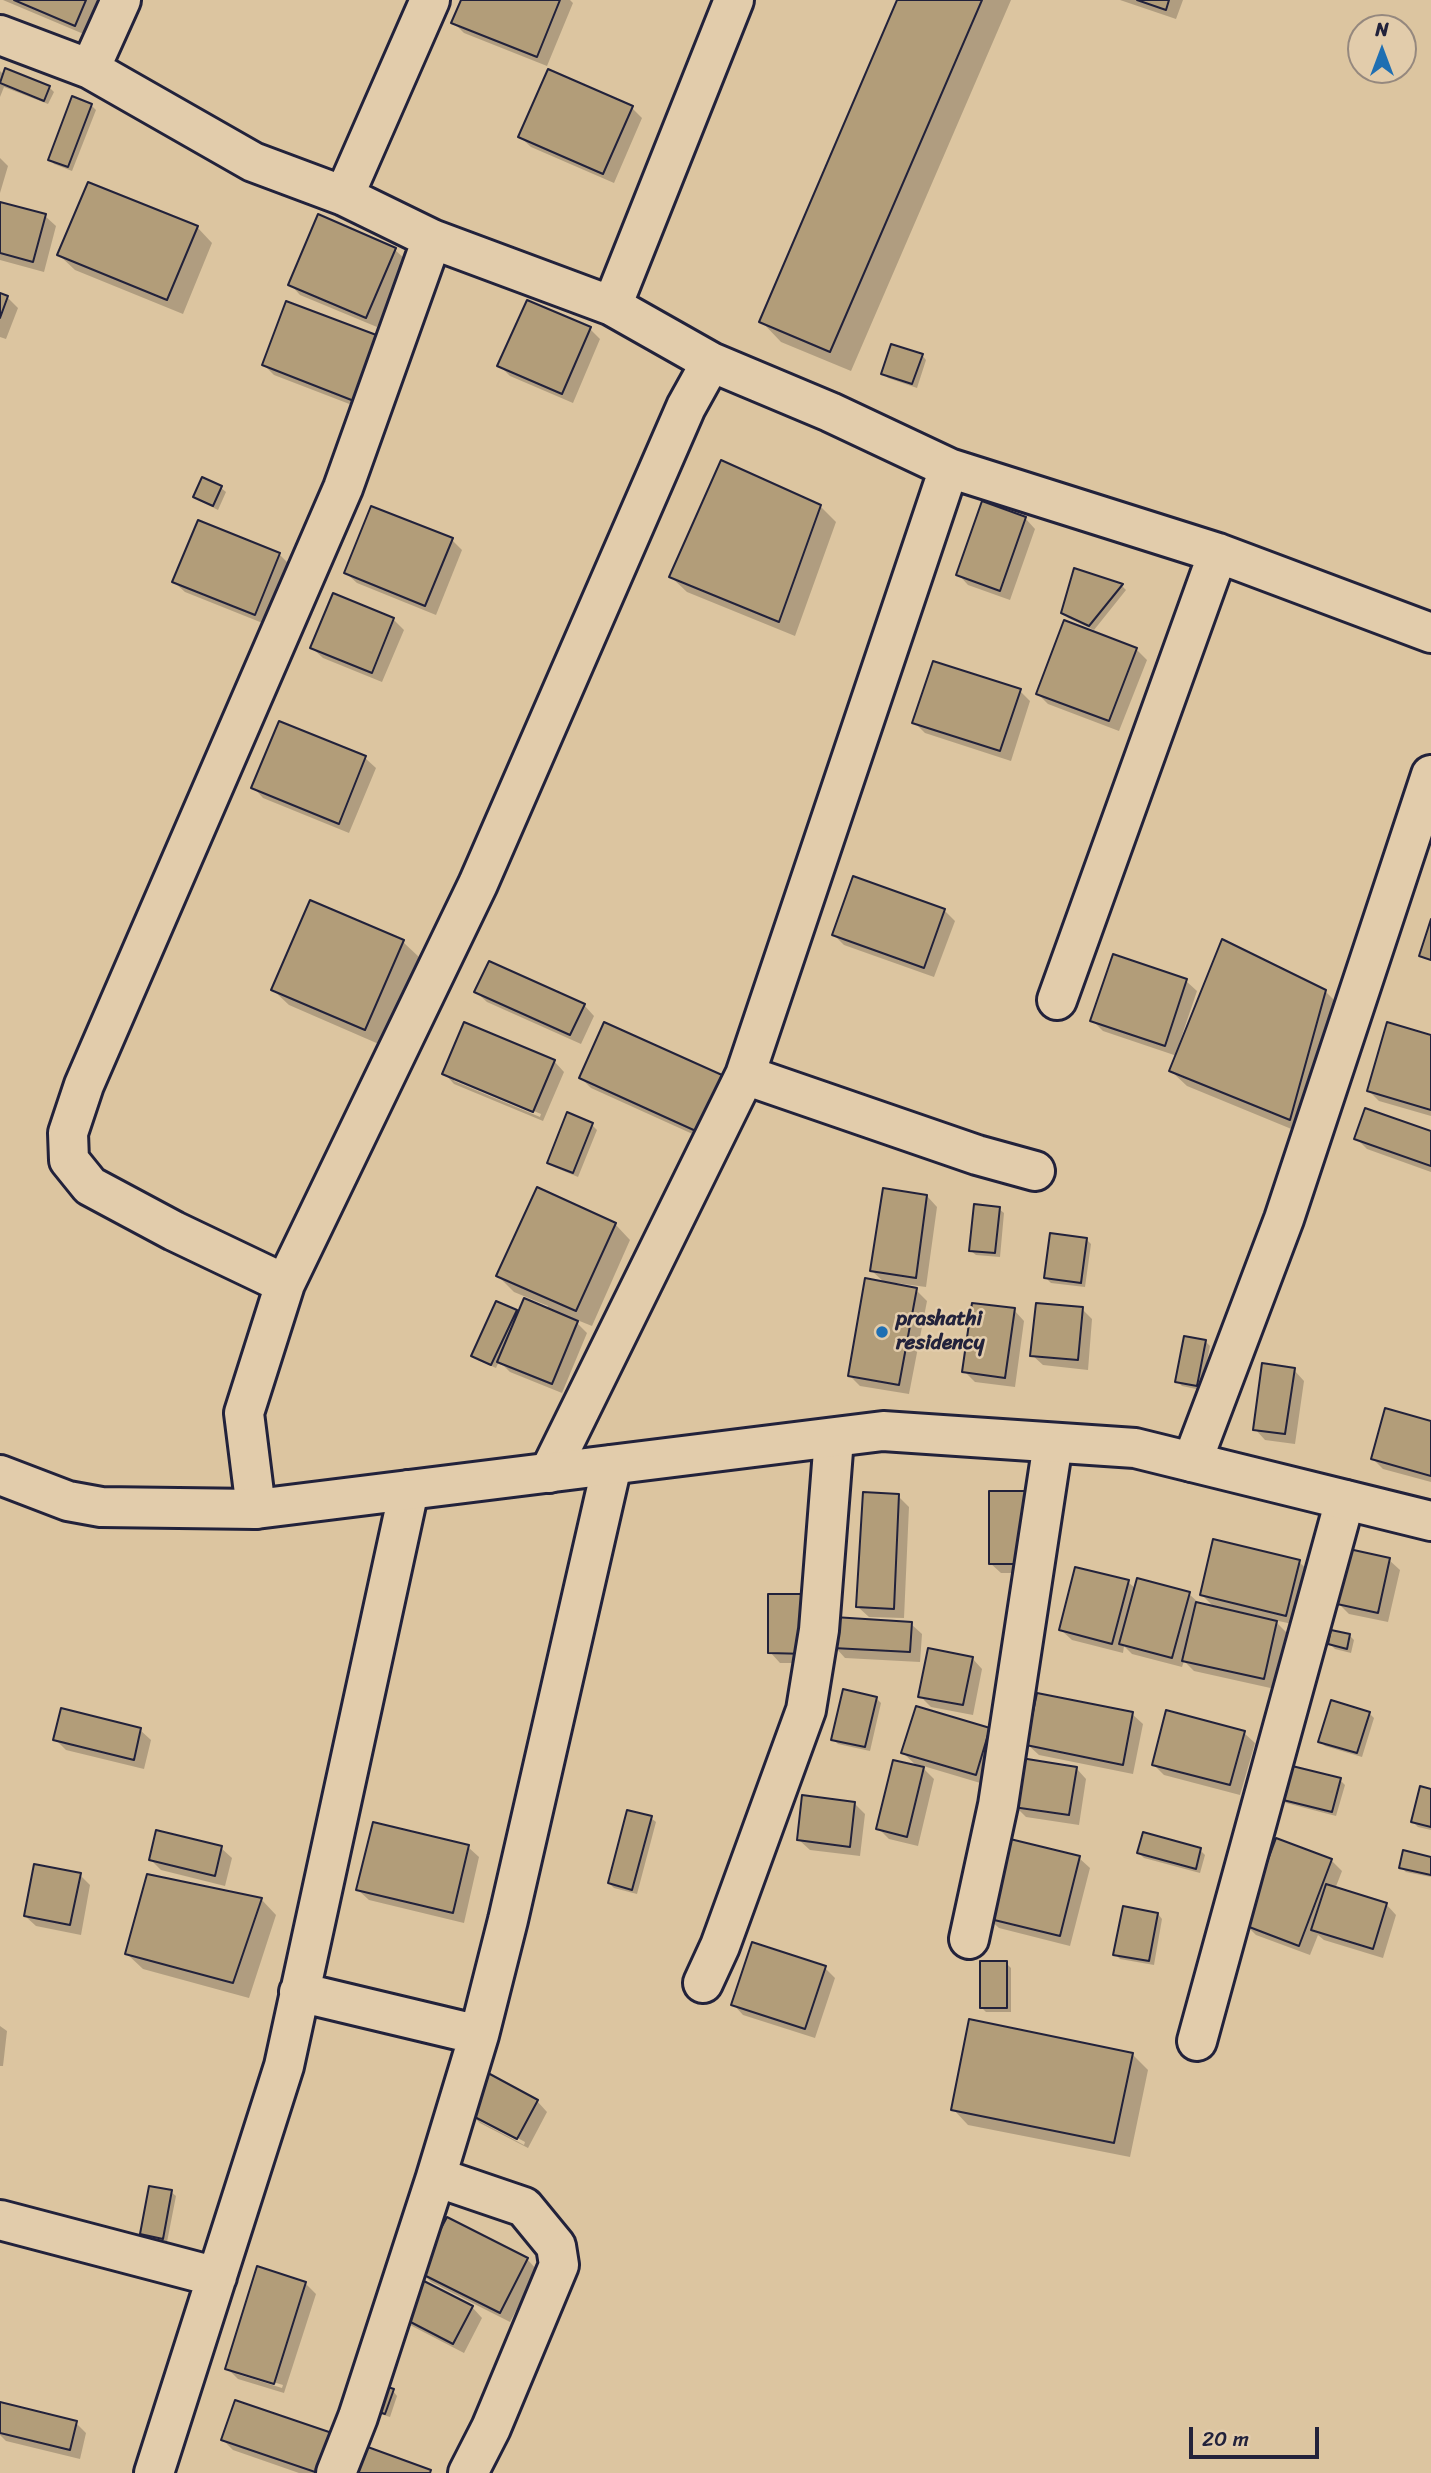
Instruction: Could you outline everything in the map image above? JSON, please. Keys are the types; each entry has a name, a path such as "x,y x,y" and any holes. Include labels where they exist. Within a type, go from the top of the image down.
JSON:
{"street":[{"path":"90,69 121,0"},
{"path":"344,196 430,0"},
{"path":"612,306 734,0"},
{"path":"0,35 90,69 253,162 344,196 432,239 612,306 711,362 830,412 949,468 1218,553 1431,634"},
{"path":"285,1284 174,1231 90,1186 69,1160 68,1132 89,1074 343,488 432,239"},
{"path":"256,1509 244,1413 285,1284 478,884 686,407 711,362"},
{"path":"549,1473 745,1075 949,468"},
{"path":"1057,1000 1218,553"},
{"path":"1192,1462 1284,1219 1431,775"},
{"path":"745,1075 977,1155 1035,1171"},
{"path":"1,1476 68,1501 101,1507 256,1509 883,1431 1135,1448 1431,1521"},
{"path":"703,1983 720,1946 806,1710 819,1630 834,1438"},
{"path":"969,1939 998,1805 1052,1443"},
{"path":"336,2473 358,2417 479,2035 509,1920 612,1465"},
{"path":"154,2473 284,2066 410,1490"},
{"path":"1197,2040 1345,1500"},
{"path":"299,1992 479,2035"},
{"path":"436,2177 524,2207 556,2246 559,2265 491,2428 468,2473"},
{"path":"0,2220 217,2277"}],"building":[{"path":"14,0 86,0 75,26"},
{"path":"461,0 560,0 537,57 451,23"},
{"path":"897,0 982,0 830,352 759,322"},
{"path":"1137,0 1169,0 1166,10"},
{"path":"5,68 50,86 44,101 0,83"},
{"path":"548,69 633,106 603,174 518,137"},
{"path":"72,96 92,104 68,167 48,160"},
{"path":"88,182 198,226 167,300 57,255"},
{"path":"0,202 46,214 33,262 0,253"},
{"path":"318,214 396,248 366,318 288,285"},
{"path":"0,293 8,296 0,318"},
{"path":"527,300 591,327 562,394 497,366"},
{"path":"286,301 379,336 354,401 262,365"},
{"path":"891,344 923,354 912,384 881,374"},
{"path":"721,460 821,505 779,622 669,577"},
{"path":"202,477 222,486 213,506 193,497"},
{"path":"982,501 1026,517 1000,591 956,575"},
{"path":"371,506 453,538 425,606 344,573"},
{"path":"198,520 280,553 255,615 172,582"},
{"path":"1074,568 1123,584 1089,626 1061,613"},
{"path":"333,593 394,618 372,673 310,648"},
{"path":"1064,620 1137,648 1109,721 1036,694"},
{"path":"933,661 1021,689 1000,751 912,723"},
{"path":"279,721 366,756 339,824 251,788"},
{"path":"853,876 945,909 924,968 832,935"},
{"path":"310,900 404,940 365,1030 271,990"},
{"path":"1431,919 1431,960 1419,956"},
{"path":"1222,939 1326,990 1290,1120 1169,1071"},
{"path":"1113,954 1187,979 1165,1046 1090,1021"},
{"path":"489,961 585,1004 570,1035 474,992"},
{"path":"464,1022 555,1060 533,1112 442,1074"},
{"path":"604,1022 722,1075 698,1132 579,1078"},
{"path":"1387,1022 1431,1035 1431,1110 1367,1091"},
{"path":"1365,1108 1431,1131 1431,1166 1354,1139"},
{"path":"567,1112 593,1123 573,1173 547,1163"},
{"path":"537,1187 616,1223 576,1311 496,1276"},
{"path":"883,1188 927,1195 916,1278 870,1271"},
{"path":"974,1204 1000,1207 995,1253 969,1251"},
{"path":"1050,1233 1087,1238 1081,1283 1044,1278"},
{"name":"prashathi residency","path":"865,1278 917,1288 899,1385 848,1376"},
{"path":"524,1298 578,1321 552,1384 497,1362"},
{"path":"496,1301 517,1310 491,1365 471,1356"},
{"path":"972,1303 1015,1308 1005,1378 962,1372"},
{"path":"1036,1303 1083,1307 1078,1360 1030,1356"},
{"path":"1184,1336 1206,1340 1197,1386 1175,1382"},
{"path":"1262,1363 1295,1368 1285,1434 1253,1430"},
{"path":"1385,1408 1431,1421 1431,1476 1371,1459"},
{"path":"989,1491 1033,1491 1033,1564 989,1564"},
{"path":"863,1492 899,1494 894,1609 856,1607"},
{"path":"1213,1539 1300,1560 1286,1616 1200,1595"},
{"path":"1349,1549 1390,1558 1378,1613 1337,1604"},
{"path":"1075,1567 1129,1580 1112,1644 1059,1630"},
{"path":"1137,1578 1190,1592 1172,1658 1119,1644"},
{"path":"768,1594 809,1594 808,1654 768,1653"},
{"path":"1196,1602 1277,1621 1264,1679 1182,1661"},
{"path":"834,1617 912,1622 910,1652 833,1648"},
{"path":"1331,1630 1350,1634 1347,1649 1328,1644"},
{"path":"928,1648 973,1657 963,1705 918,1697"},
{"path":"843,1689 877,1697 865,1747 831,1740"},
{"path":"1037,1693 1133,1712 1123,1765 1026,1745"},
{"path":"1331,1700 1370,1712 1357,1753 1318,1742"},
{"path":"916,1706 990,1728 976,1775 901,1753"},
{"path":"61,1708 141,1728 134,1760 53,1740"},
{"path":"1166,1710 1245,1731 1230,1785 1152,1765"},
{"path":"1021,1758 1077,1767 1069,1815 1013,1807"},
{"path":"893,1760 924,1767 907,1837 876,1829"},
{"path":"1288,1765 1341,1778 1332,1812 1279,1799"},
{"path":"1420,1786 1431,1789 1431,1827 1411,1822"},
{"path":"802,1795 855,1802 850,1847 797,1840"},
{"path":"627,1810 652,1816 632,1890 608,1883"},
{"path":"373,1822 469,1845 453,1913 356,1890"},
{"path":"156,1830 222,1846 215,1876 149,1860"},
{"path":"1143,1832 1201,1848 1196,1869 1137,1853"},
{"path":"1006,1838 1080,1856 1060,1936 986,1918"},
{"path":"1276,1838 1332,1859 1299,1946 1244,1925"},
{"path":"1403,1850 1431,1857 1431,1875 1399,1868"},
{"path":"34,1864 81,1873 70,1925 24,1916"},
{"path":"147,1874 262,1898 233,1983 125,1954"},
{"path":"1326,1884 1387,1903 1373,1949 1311,1930"},
{"path":"1123,1906 1158,1913 1149,1961 1113,1955"},
{"path":"752,1942 826,1966 805,2029 731,2005"},
{"path":"980,1961 1007,1961 1007,2008 980,2008"},
{"path":"969,2019 1133,2053 1114,2143 951,2110"},
{"path":"488,2073 538,2100 517,2139 467,2113"},
{"path":"149,2186 172,2190 163,2239 140,2234"},
{"path":"447,2217 528,2258 500,2313 418,2272"},
{"path":"257,2266 306,2282 274,2384 225,2369"},
{"path":"416,2277 473,2306 453,2344 397,2315"},
{"path":"372,2382 394,2389 385,2414 364,2407"},
{"path":"235,2400 332,2433 318,2473 221,2440"},
{"path":"0,2402 77,2421 70,2450 0,2433"},
{"path":"354,2442 431,2470 430,2473 342,2473"}],"place":[{"name":"prashathi residency","path":"882,1332"}]}
